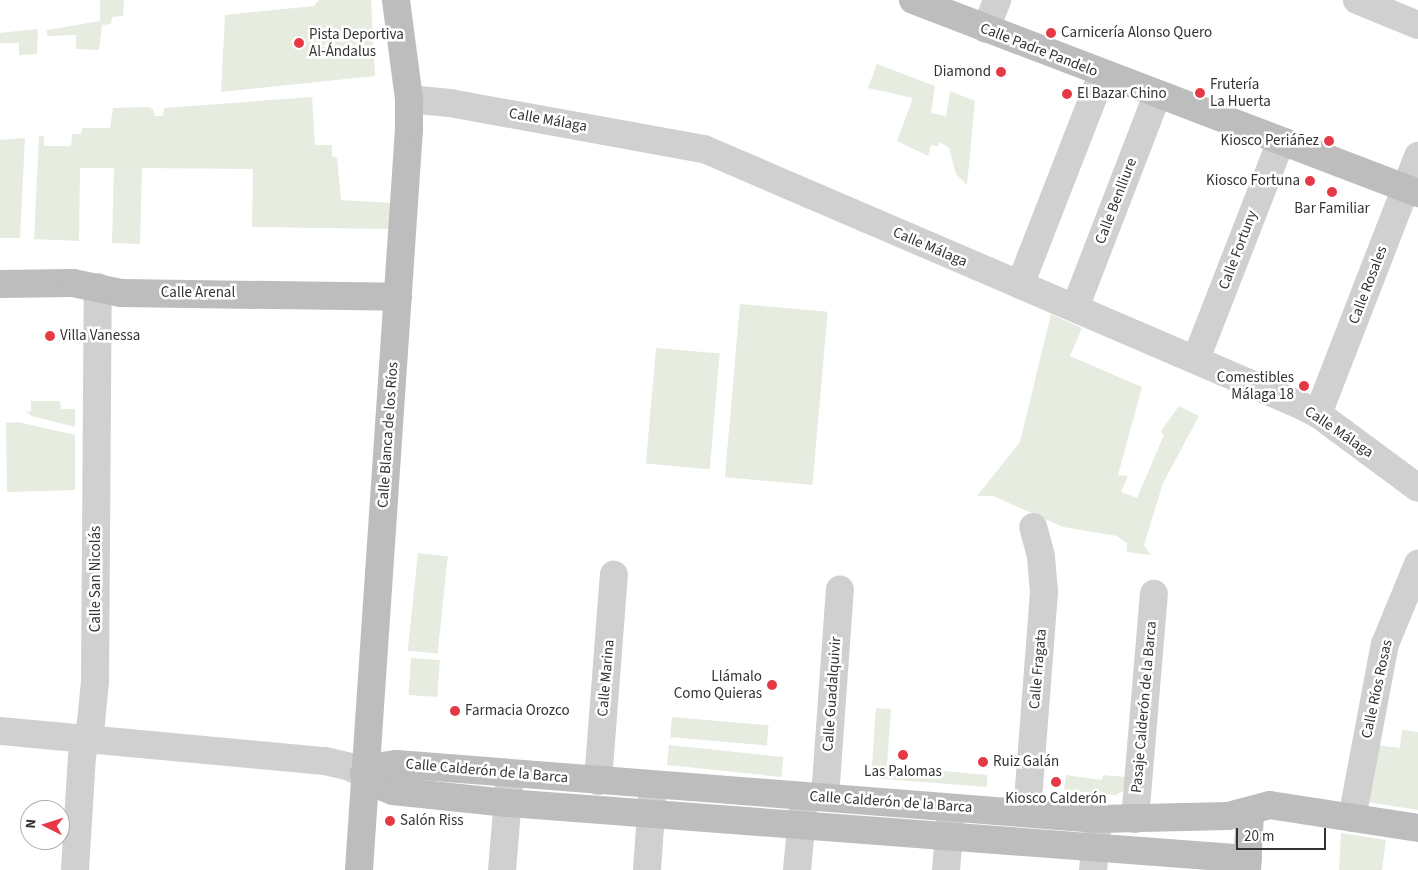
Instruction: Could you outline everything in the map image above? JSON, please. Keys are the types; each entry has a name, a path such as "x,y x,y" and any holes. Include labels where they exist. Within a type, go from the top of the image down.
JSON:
{"main road":[{"name":"Calle Blanca de los Ríos","path":"359,870 364,774 398,296 409,100 396,0"},
{"name":"Calle Padre Pandelo","path":"913,0 1102,75 1412,191"},
{"name":"Calle Arenal","path":"0,284 74,283 120,293 398,296"},
{"name":"Calle Calderón de la Barca","path":"1247,864 1094,859 949,836 508,803 393,791 373,783 364,774 375,767 396,764 510,774 952,805 1098,819 1228,816 1250,812 1261,805 1270,805 1418,828"},
{"path":"1247,864 1250,812"}],"street":[{"path":"986,29 997,0"},
{"path":"1357,0 1418,25"},
{"path":"1020,285 1102,75"},
{"name":"Calle Benlliure","path":"1075,308 1157,95"},
{"name":"Calle Málaga","path":"409,100 427,99 690,144 1318,414 1418,488"},
{"name":"Calle Fortuny","path":"1196,360 1280,141"},
{"name":"Calle Rosales","path":"1318,414 1412,191 1418,156"},
{"name":"Calle San Nicolás","path":"75,870 80,773 96,682 98,287"},
{"name":"Calle Fragata","path":"1027,813 1044,592 1042,556 1033,527"},
{"name":"Calle Ríos Rosas","path":"1352,818 1385,644 1418,564"},
{"name":"Calle Marina","path":"598,780 614,575"},
{"name":"Calle Guadalquivir","path":"797,870 801,825 814,796 840,590"},
{"name":"Pasaje Calderón de la Barca","path":"1135,819 1154,594"},
{"name":"Calle Calderón de la Barca","path":"0,731 325,761 350,766 364,774"},
{"path":"502,870 510,774"},
{"path":"647,870 653,784"},
{"path":"946,870 952,805"},
{"path":"1094,859 1098,819"}],"shaded area":[{"path":"100,0 124,0 123,16 112,17 111,24 102,25 99,50 76,49 76,35 47,36 47,30 100,21"},
{"name":"Pista Deportiva Al-Ándalus","path":"319,0 371,0 375,76 221,92 225,15 314,6"},
{"path":"38,29 37,54 19,55 19,43 0,43 0,33"},
{"path":"877,64 935,86 931,113 946,116 950,91 975,101 967,185 956,174 949,148 940,142 938,146 931,145 928,156 897,141 913,98 868,88"},
{"path":"312,97 315,145 332,145 332,156 337,158 341,200 392,203 391,229 252,227 253,169 142,168 140,244 112,243 114,168 80,168 79,241 34,239 39,136 44,136 44,146 71,146 72,134 81,134 82,128 110,128 113,108 148,107 153,109 155,116 163,116 164,108"},
{"path":"25,138 20,238 0,238 0,140"},
{"path":"740,304 828,312 813,485 725,477"},
{"path":"1051,314 1082,328 1070,356 1142,387 1118,475 1128,476 1121,492 1137,498 1164,435 1161,431 1179,406 1199,416 1163,483 1144,545 1151,555 1127,552 1127,543 1117,536 1063,527 993,496 977,496 1020,442"},
{"path":"656,348 720,354 710,469 646,464"},
{"path":"31,401 60,401 61,409 75,409 75,427 32,416 26,412 31,411"},
{"path":"18,422 75,435 75,490 7,492 6,423"},
{"path":"418,553 448,556 438,654 408,650"},
{"path":"411,658 440,660 437,697 408,695"},
{"path":"876,708 891,709 887,766 987,775 987,787 871,778"},
{"path":"672,717 769,725 767,745 670,737"},
{"path":"1402,730 1418,732 1418,810 1367,802 1376,745 1400,748"},
{"path":"669,745 783,757 781,777 667,765"},
{"path":"1066,775 1102,780 1103,775 1125,777 1123,791 1116,795 1064,790"},
{"path":"1341,833 1386,840 1382,870 1339,870"}],"place":[{"name":"Carnicería Alonso Quero","path":"1051,33"},
{"name":"Pista Deportiva Al-Ándalus","path":"299,43"},
{"name":"Diamond","path":"1001,72"},
{"name":"Frutería La Huerta","path":"1200,93"},
{"name":"El Bazar Chino","path":"1067,94"},
{"name":"Kiosco Periáñez","path":"1329,141"},
{"name":"Kiosco Fortuna","path":"1310,181"},
{"name":"Bar Familiar","path":"1332,192"},
{"name":"Villa Vanessa","path":"50,336"},
{"name":"Comestibles Málaga 18","path":"1304,386"},
{"name":"Llámalo Como Quieras","path":"772,685"},
{"name":"Farmacia Orozco","path":"455,711"},
{"name":"Las Palomas","path":"903,755"},
{"name":"Ruiz Galán","path":"983,762"},
{"name":"Kiosco Calderón","path":"1056,782"},
{"name":"Salón Riss","path":"390,821"}]}
